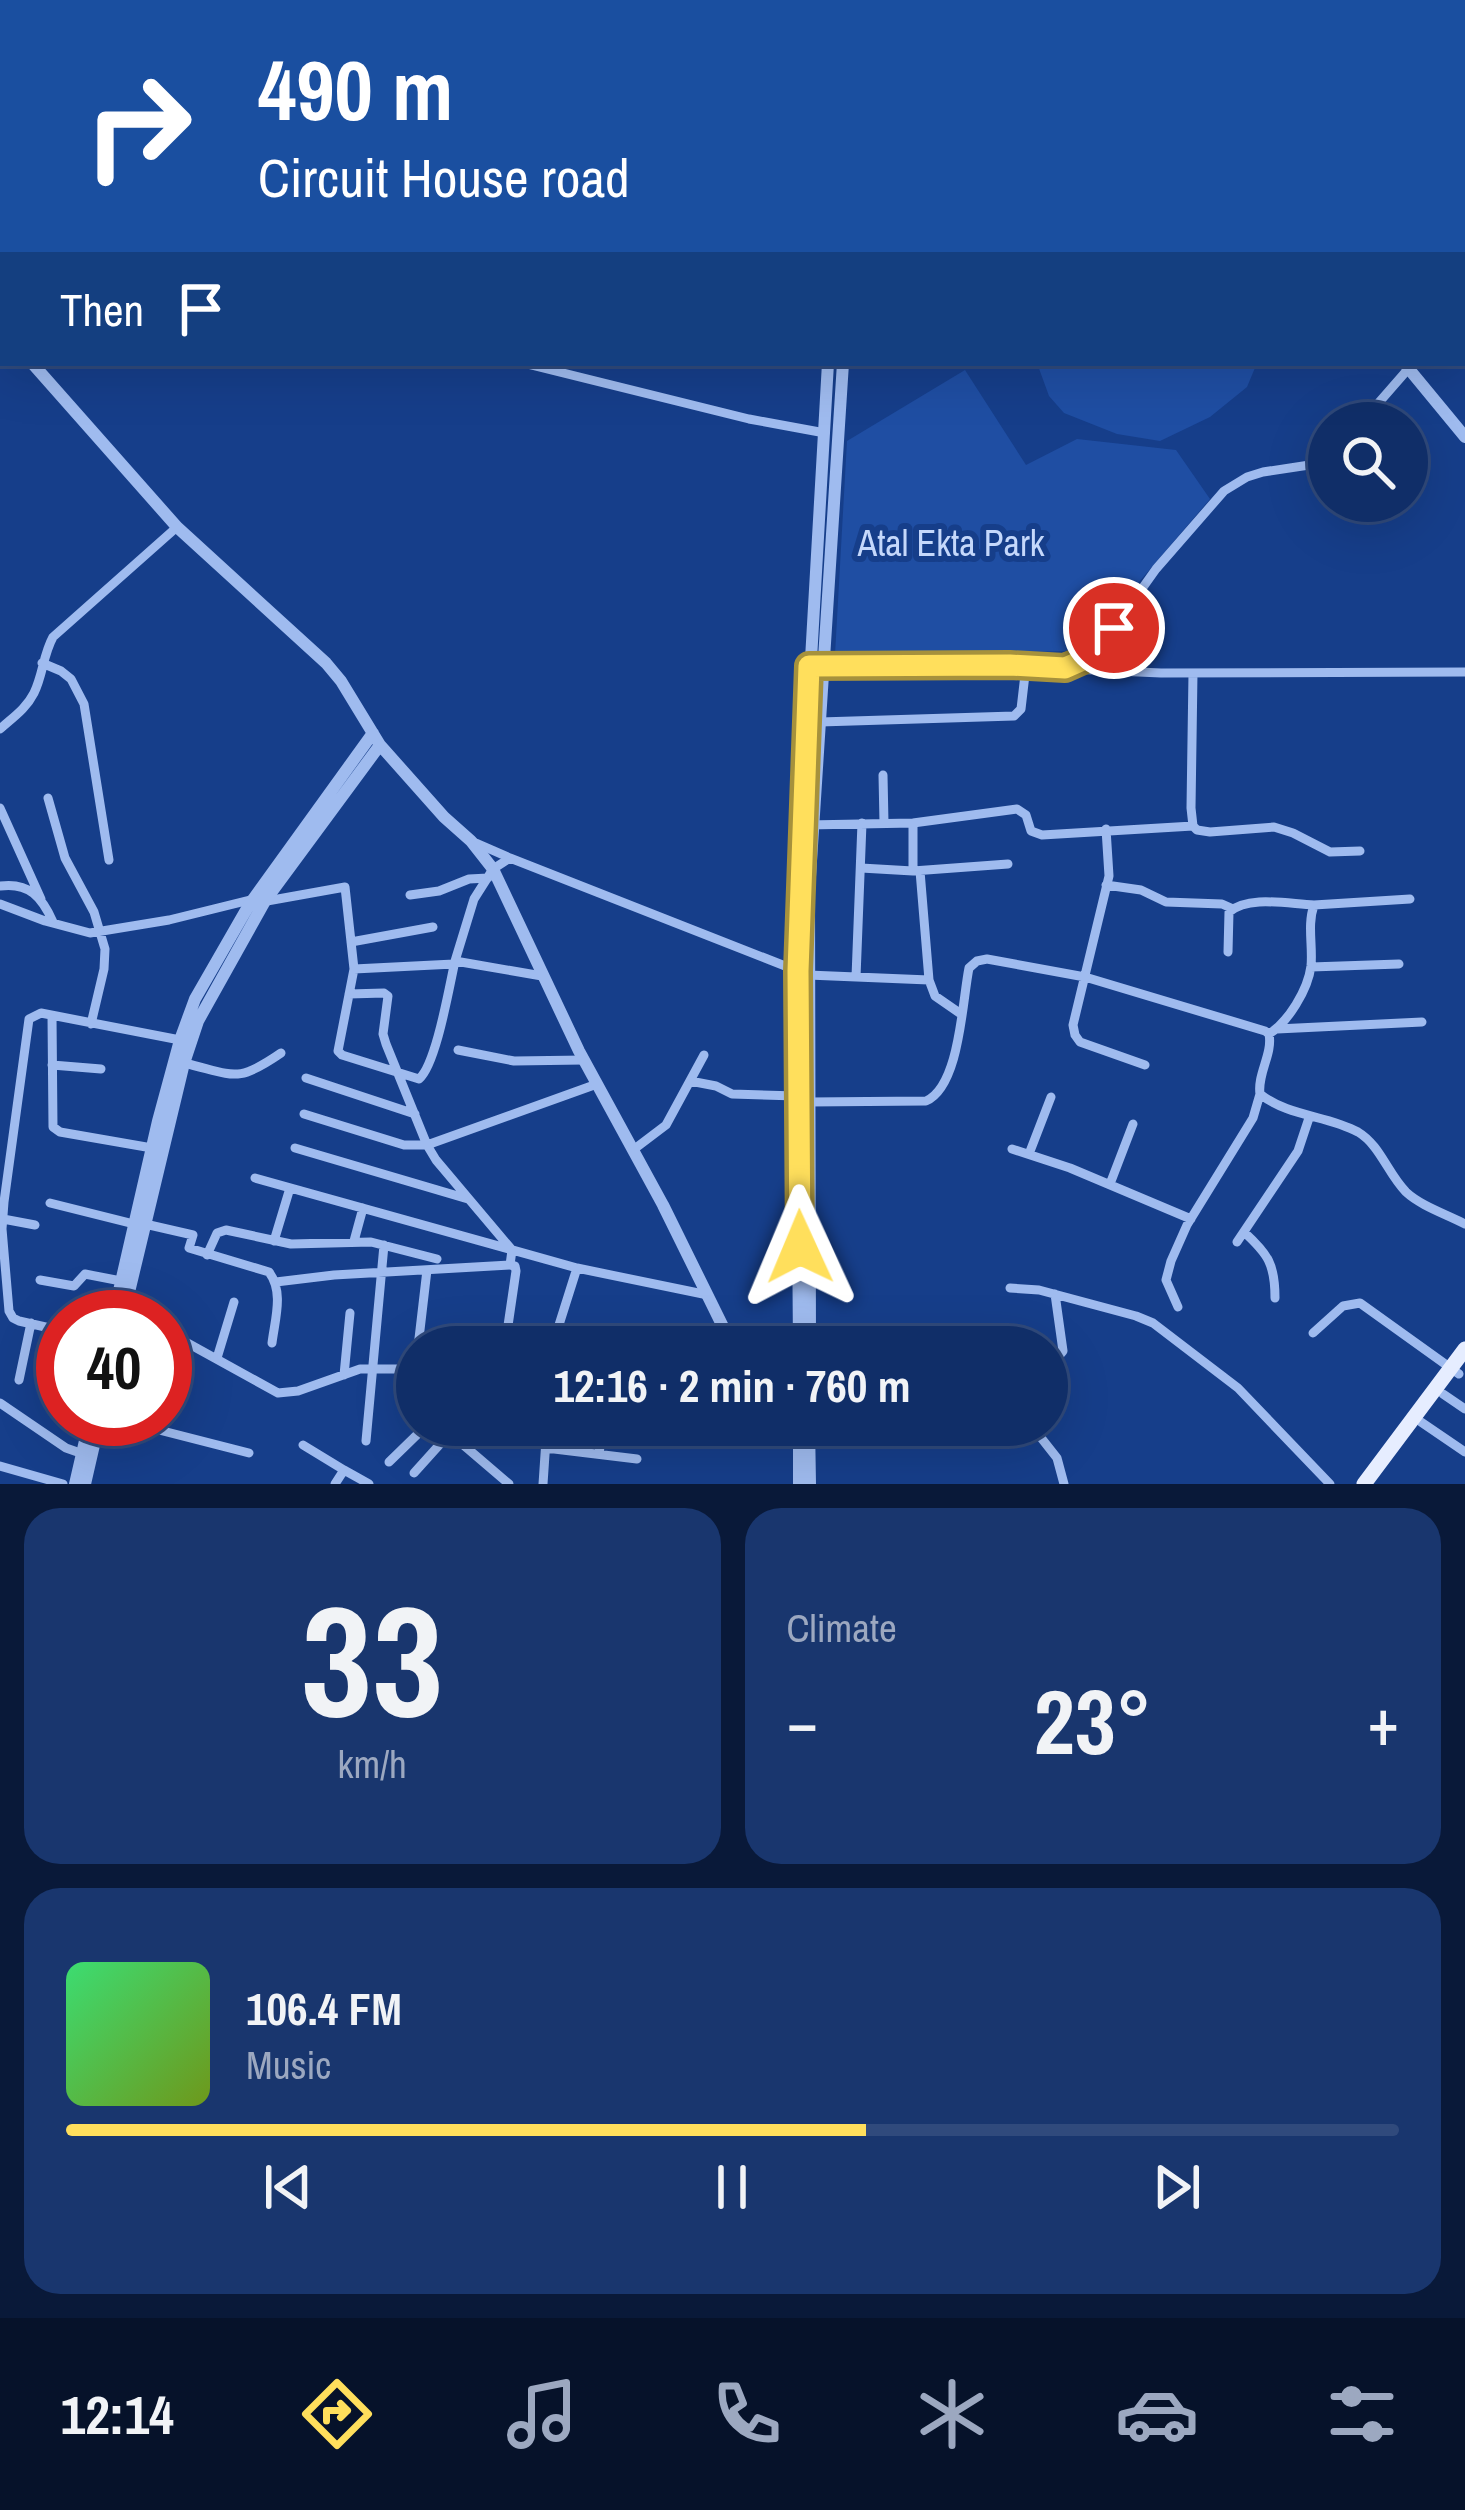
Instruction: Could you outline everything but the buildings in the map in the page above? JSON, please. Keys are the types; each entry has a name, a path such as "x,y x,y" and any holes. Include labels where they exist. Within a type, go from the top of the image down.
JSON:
{"main road":[{"path":"1374,1484 1443,1394 1465,1349"},
{"path":"1364,1484 1458,1369"}],"street":[{"path":"35,366 177,527 326,663 377,739 471,841 723,1326"},
{"path":"535,366 825,433"},
{"path":"807,825 820,722 817,666 828,366"},
{"path":"808,1326 803,1124 807,825 842,366"},
{"path":"1377,402 1405,366"},
{"path":"1407,366 1465,437"},
{"path":"1065,668 1083,660 1105,637 1224,491 1247,477 1308,465"},
{"path":"0,729 26,707 53,637 177,527"},
{"path":"1105,637 1121,671"},
{"path":"42,663 71,679 84,704 110,860"},
{"path":"817,666 1465,672"},
{"path":"820,722 1014,716 1021,709 1026,666"},
{"path":"1193,673 1193,826 1210,832 1274,827 1330,853 1360,851"},
{"path":"128,1290 180,1040 195,998 236,926 377,739"},
{"path":"883,775 884,823"},
{"path":"48,798 65,858 90,902 106,960 91,1024"},
{"path":"0,808 54,923"},
{"path":"807,825 913,823 1017,809 1026,815 1035,834 1193,826"},
{"path":"856,977 862,823"},
{"path":"913,823 928,980 935,996 962,1014"},
{"path":"1106,829 1106,885 1073,1025 1081,1042 1145,1065"},
{"path":"471,841 803,973 928,980"},
{"path":"410,896 490,873 510,858"},
{"path":"861,868 917,871 1008,864"},
{"path":"0,904 100,933 345,887 353,969 339,1054 419,1079 424,1077 442,1019 474,899 490,873"},
{"path":"1106,885 1141,890 1166,902 1232,908 1255,903 1313,905 1410,898"},
{"path":"0,886 22,886 41,899"},
{"path":"143,1207 152,1148 206,1003 260,900"},
{"path":"1178,1307 1166,1280 1171,1261 1253,1118 1273,1032 1311,967 1313,905"},
{"path":"1228,952 1232,908"},
{"path":"351,942 433,927"},
{"path":"690,1081 732,1094 926,1101 945,1085 969,968 987,959 1084,976 1273,1032 1422,1022"},
{"path":"353,969 454,963 542,976"},
{"path":"1311,967 1399,964"},
{"path":"349,994 388,996 383,1034 427,1144 512,1250 510,1265"},
{"path":"36,1324 13,1318 9,1311 3,1219 29,1019 36,1014 52,1016 180,1040"},
{"path":"52,1016 55,1130 152,1148"},
{"path":"458,1050 530,1062 584,1060"},
{"path":"184,1063 239,1076 254,1072 281,1053"},
{"path":"633,1150 666,1125 704,1055"},
{"path":"52,1065 101,1070"},
{"path":"306,1078 416,1114"},
{"path":"304,1114 404,1145 427,1144 597,1084"},
{"path":"1260,1094 1271,1103 1360,1133 1409,1195 1465,1224"},
{"path":"1029,1154 1051,1097"},
{"path":"1275,1298 1270,1262 1262,1249 1240,1237 1298,1151 1310,1118"},
{"path":"1110,1184 1132,1124"},
{"path":"295,1148 470,1199"},
{"path":"1012,1149 1191,1220"},
{"path":"255,1178 578,1268 708,1295"},
{"path":"274,1240 290,1188"},
{"path":"50,1203 193,1235 189,1248 269,1272 278,1292 272,1343"},
{"path":"355,1241 363,1208"},
{"path":"3,1219 35,1225"},
{"path":"119,1290 139,1224"},
{"path":"422,1326 440,1230"},
{"path":"207,1255 220,1231 304,1244 355,1241 384,1245 433,1266"},
{"path":"366,1441 384,1245"},
{"path":"276,1282 433,1266 510,1265 516,1271 508,1326"},
{"path":"559,1326 578,1268"},
{"path":"40,1280 74,1286 87,1274 121,1281"},
{"path":"801,1326 805,1288"},
{"path":"1010,1288 1054,1294 1153,1323 1238,1388 1330,1484"},
{"path":"1054,1294 1060,1326"},
{"path":"217,1358 234,1301"},
{"path":"1313,1333 1342,1306 1360,1303 1458,1369"},
{"path":"344,1375 350,1313"},
{"path":"20,1380 31,1323"},
{"path":"192,1346 278,1393 373,1367 396,1368"},
{"path":"1443,1394 1465,1409"},
{"path":"0,1403 58,1444 87,1455"},
{"path":"1421,1422 1465,1452"},
{"path":"192,1438 249,1453"},
{"path":"303,1445 369,1484"},
{"path":"85,1484 88,1446"},
{"path":"75,1484 90,1446"},
{"path":"389,1462 405,1446"},
{"path":"415,1473 439,1446"},
{"path":"465,1446 509,1484"},
{"path":"599,1454 600,1446"},
{"path":"799,1446 799,1484"},
{"path":"809,1446 810,1484"},
{"path":"1048,1446 1057,1458 1064,1484"},
{"path":"543,1484 546,1448 637,1459"},
{"path":"0,1466 63,1484"},
{"path":"335,1484 344,1470"}],"green space":[{"path":"1038,366 1256,366 1247,387 1210,417 1160,441 1117,434 1064,413 1049,396"},
{"name":"Atal Ekta Park","path":"965,370 1026,465 1077,439 1176,450 1210,499 1080,651 835,655 847,441"}],"route":[{"path":"800,1247 798,971 809,666 1065,668 1083,660 1114,628"}]}
